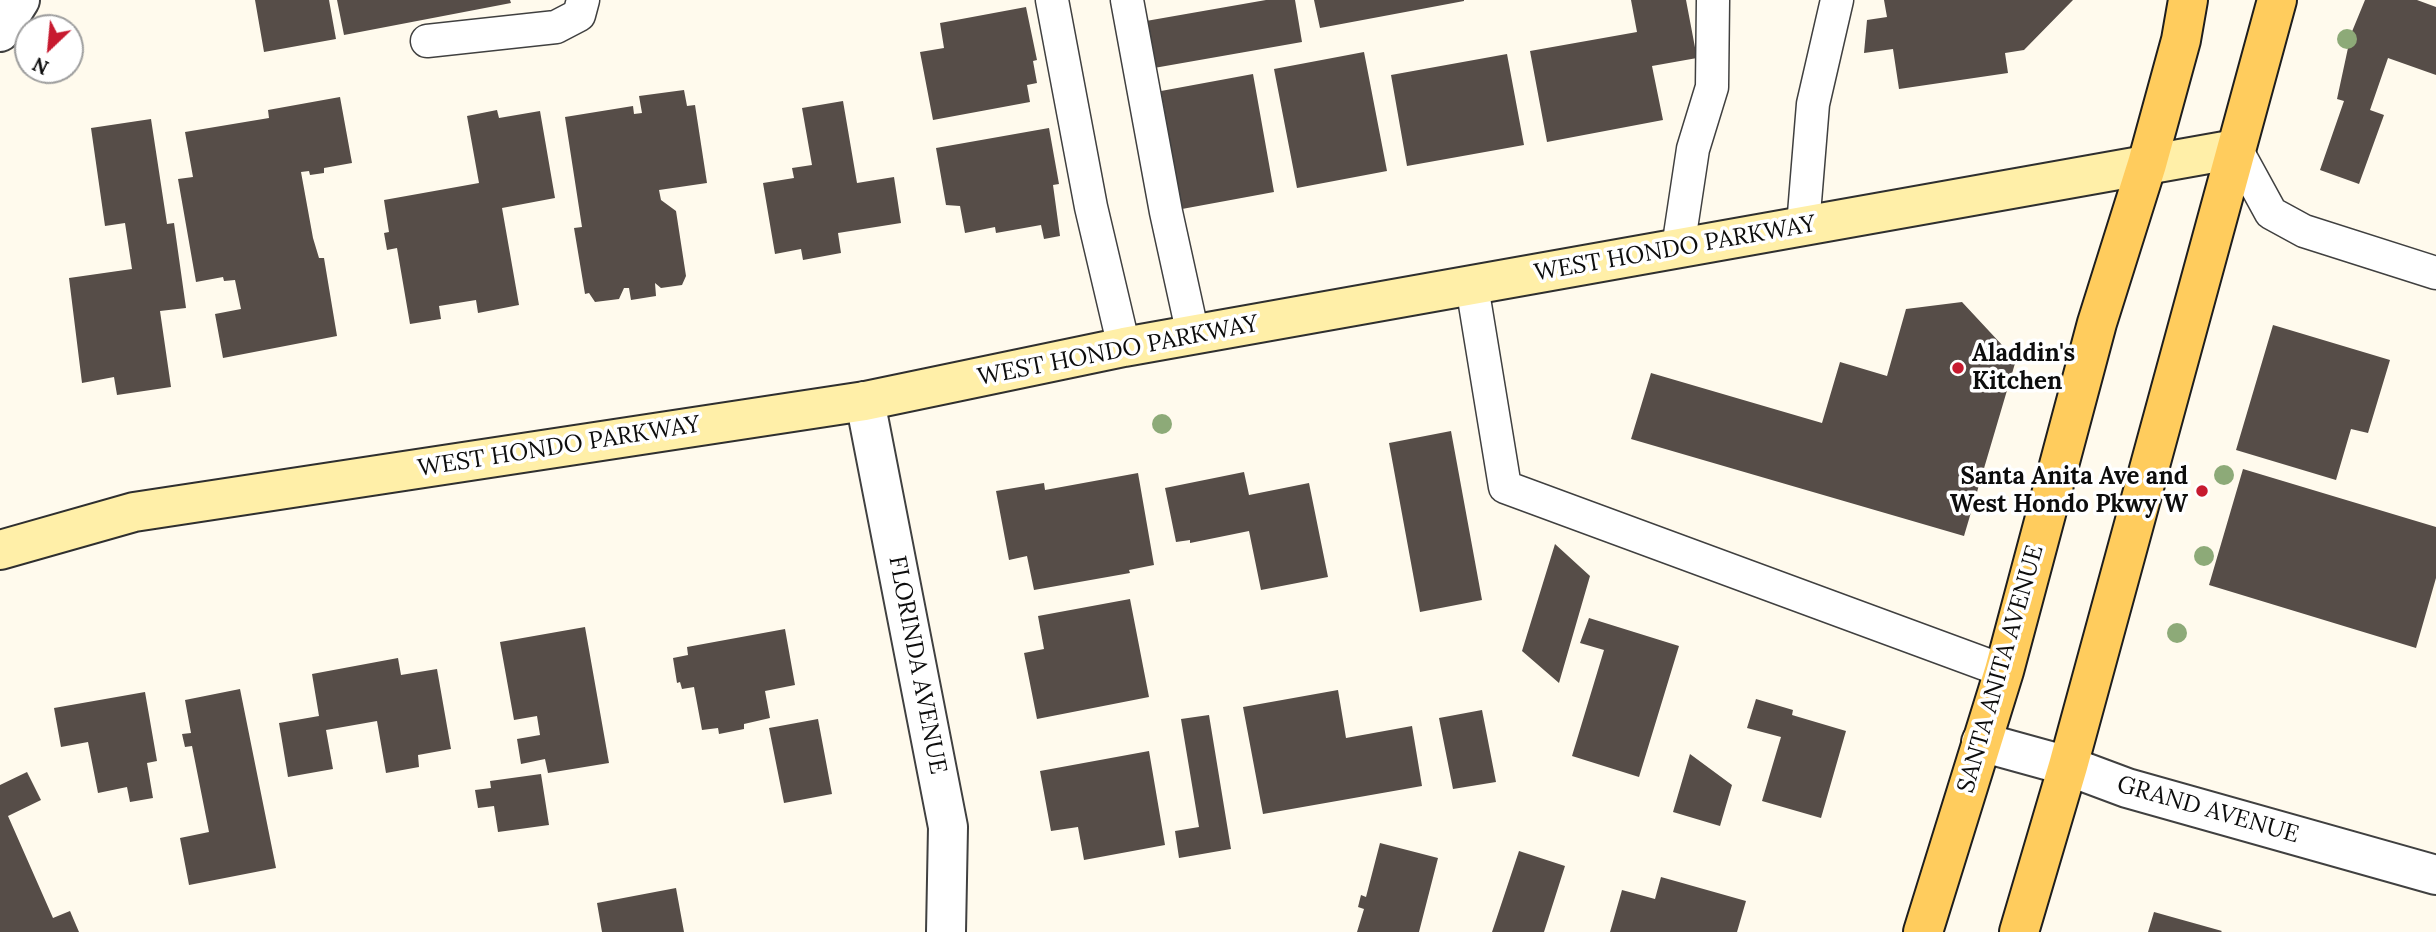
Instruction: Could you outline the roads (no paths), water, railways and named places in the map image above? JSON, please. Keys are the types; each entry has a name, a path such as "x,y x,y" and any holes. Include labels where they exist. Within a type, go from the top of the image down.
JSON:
{"main road":[{"name":"SANTA ANITA AVENUE","path":"1923,932 2004,671 2098,323 2147,164 2181,40 2188,0"},
{"path":"2019,932 2068,766 2277,0"}],"street":[{"path":"0,32 20,0"},
{"name":"WEST HONDO PARKWAY","path":"0,550 134,512 865,401 1124,347 2236,149"},
{"name":"FLORINDA AVENUE","path":"865,401 948,827 946,932"},
{"name":"GRAND AVENUE","path":"1981,742 2068,766 2127,788 2436,875"}],"lane":[{"path":"427,41 556,27 579,15 583,0"},
{"path":"1052,0 1091,207 1124,347"},
{"path":"1127,0 1166,212 1193,335"},
{"path":"1678,248 1693,149 1712,87 1713,0"},
{"path":"1803,226 1813,104 1837,0"},
{"path":"2236,149 2271,214 2304,232 2436,273"},
{"path":"1472,286 1505,487 2004,671"}],"place":[{"name":"Aladdin's Kitchen","path":"1958,368"},
{"name":"Santa Anita Ave and West Hondo Pkwy W","path":"2202,491"}]}
